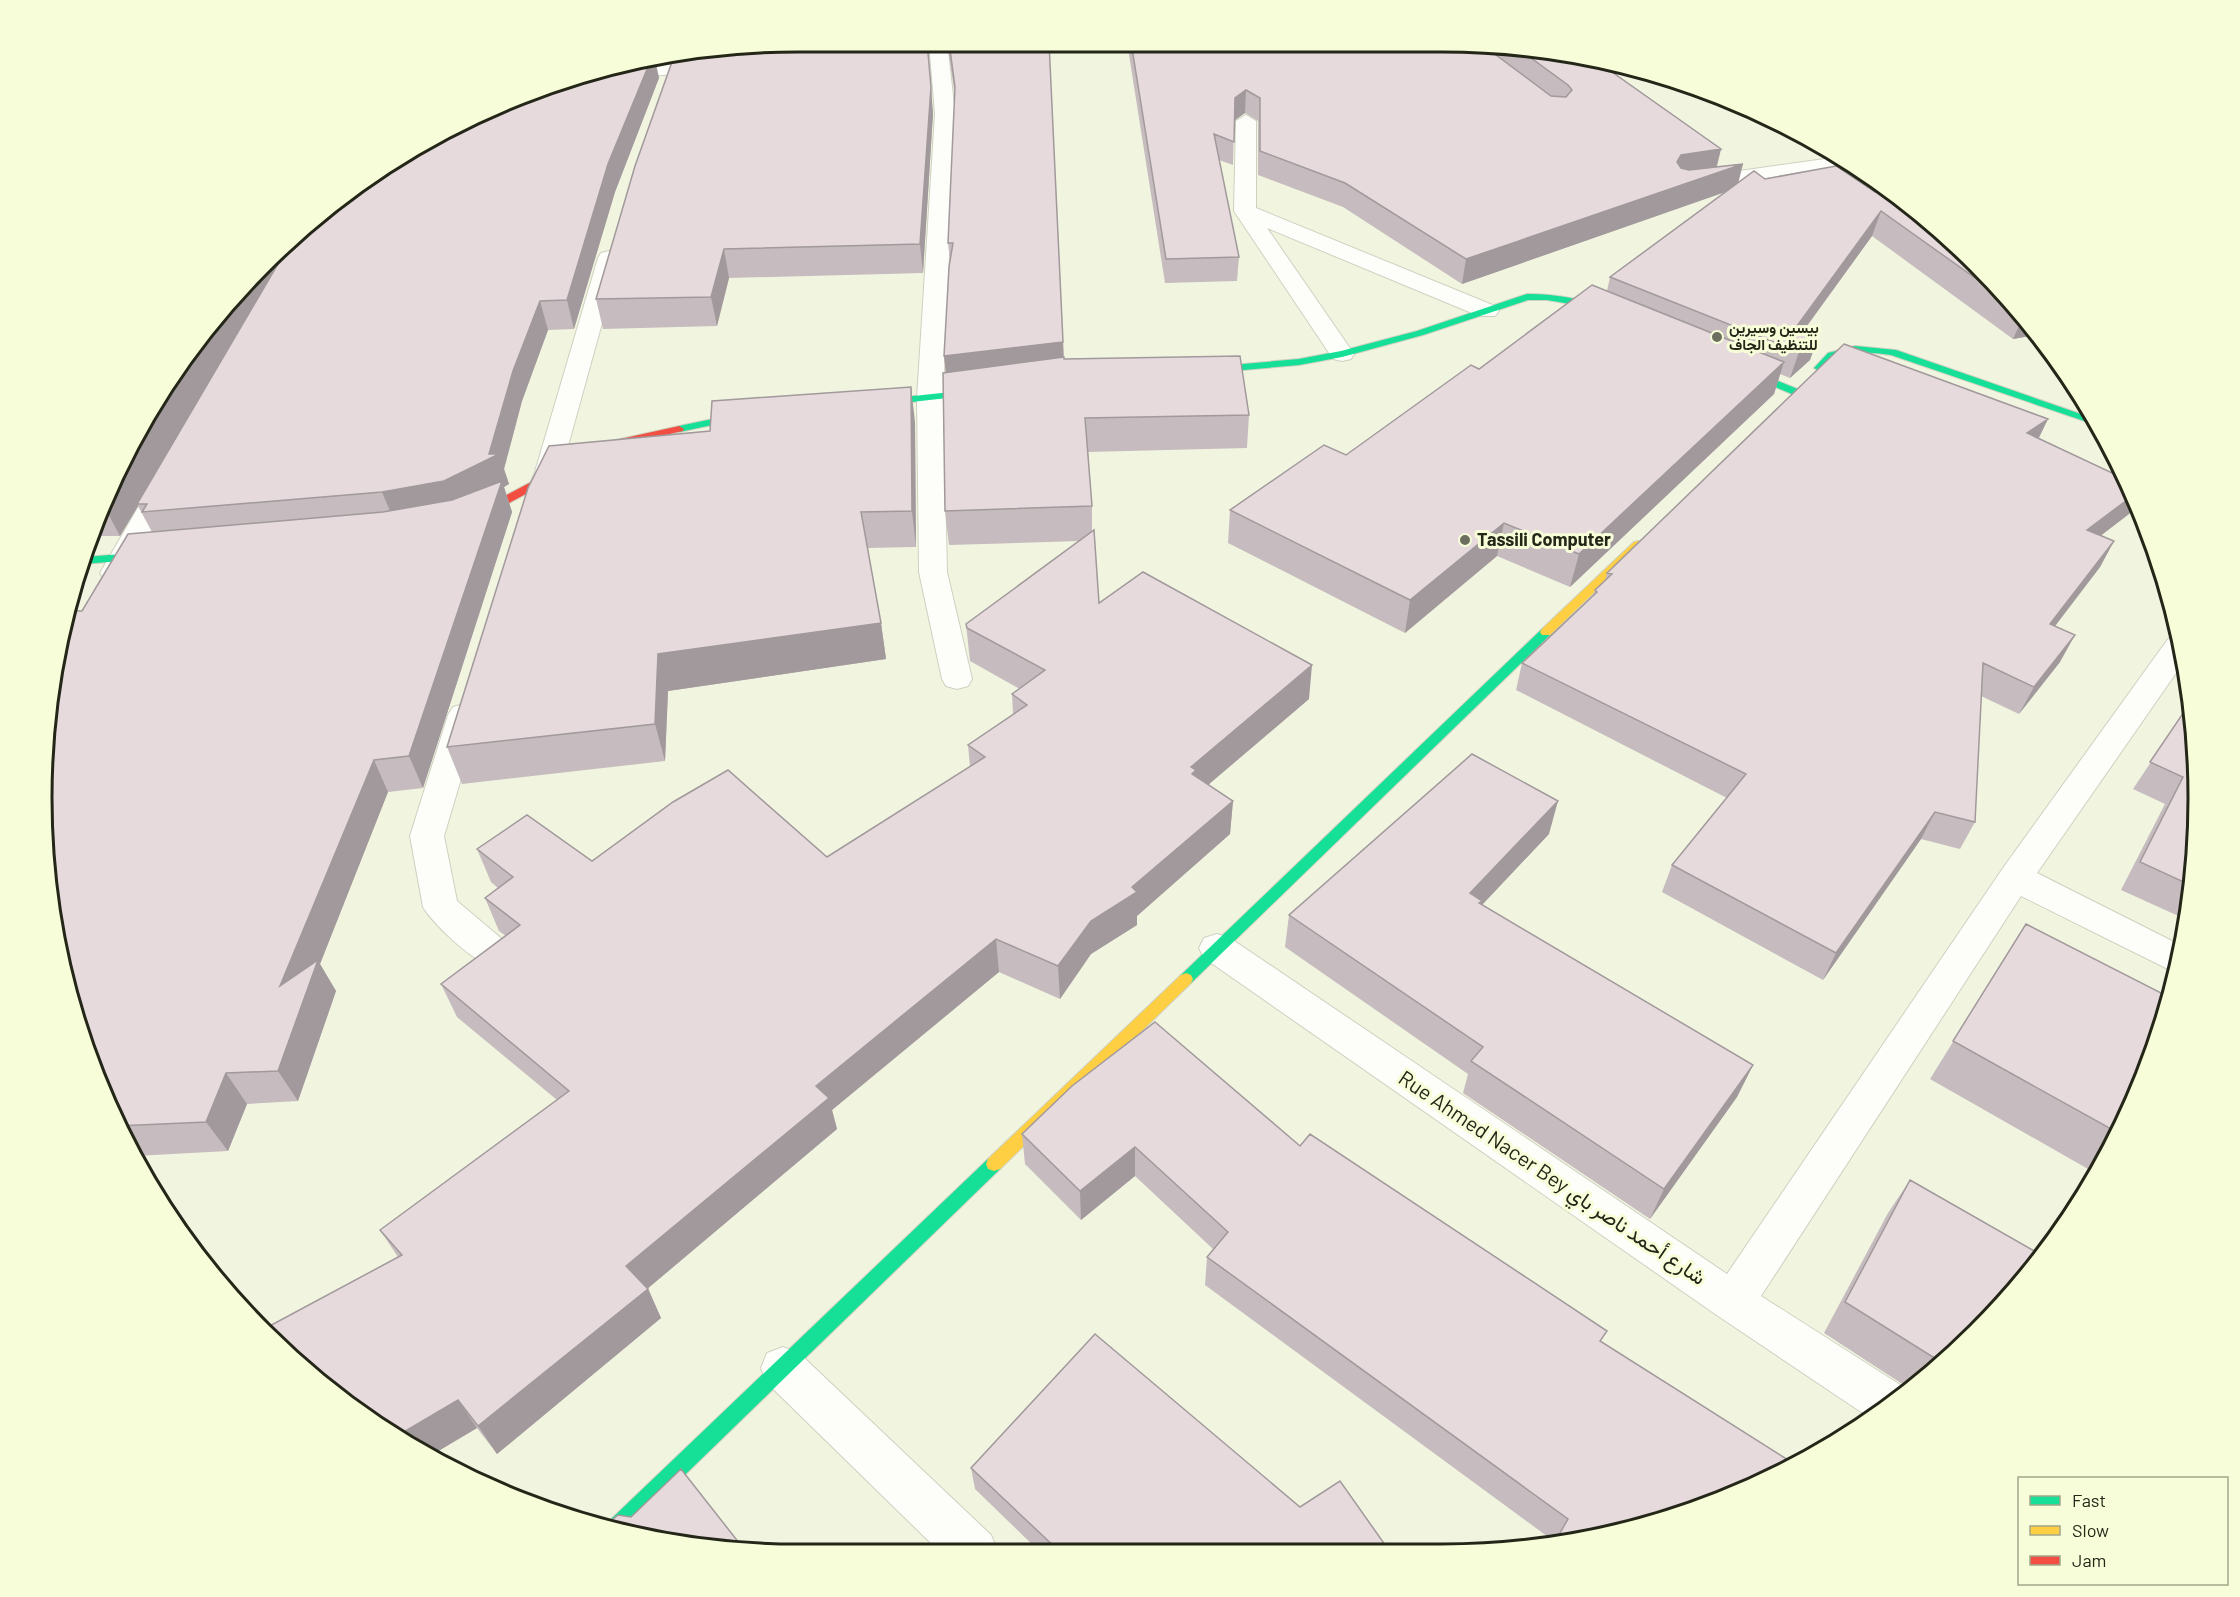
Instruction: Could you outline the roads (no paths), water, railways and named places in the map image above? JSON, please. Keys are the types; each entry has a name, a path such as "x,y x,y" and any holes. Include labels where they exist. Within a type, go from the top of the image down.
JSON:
{"street":[{"path":"939,52 945,114 930,398 933,572 957,679"},
{"path":"625,73 673,74"},
{"path":"1246,121 1245,211 1342,354"},
{"path":"1683,186 1833,164"},
{"path":"1245,211 1487,311"},
{"path":"523,523 547,475 615,238"},
{"path":"1181,372 1299,362 1342,354 1527,297 1547,297 1580,303 1623,321"},
{"path":"1720,361 1799,389 1832,355 1855,349 1892,352 2083,418"},
{"path":"850,405 1008,388"},
{"path":"451,523 501,504 547,475 614,443 682,427 769,412"},
{"path":"100,597 181,457"},
{"path":"622,1523 1649,533"},
{"path":"92,560 169,554"},
{"path":"1734,1302 2015,877 2173,654"},
{"path":"471,691 427,836 441,908 489,950"},
{"path":"2015,877 2170,956"},
{"name":"Rue Ahmed Nacer Bey شارع أحمد ناصر باي","path":"1217,948 1734,1302 1883,1400"},
{"path":"783,1368 966,1544"}],"place":[{"name":"بيسين وسيرين للتنظيف الجاف","path":"1717,337"},
{"name":"Tassili Computer","path":"1465,540"}]}
